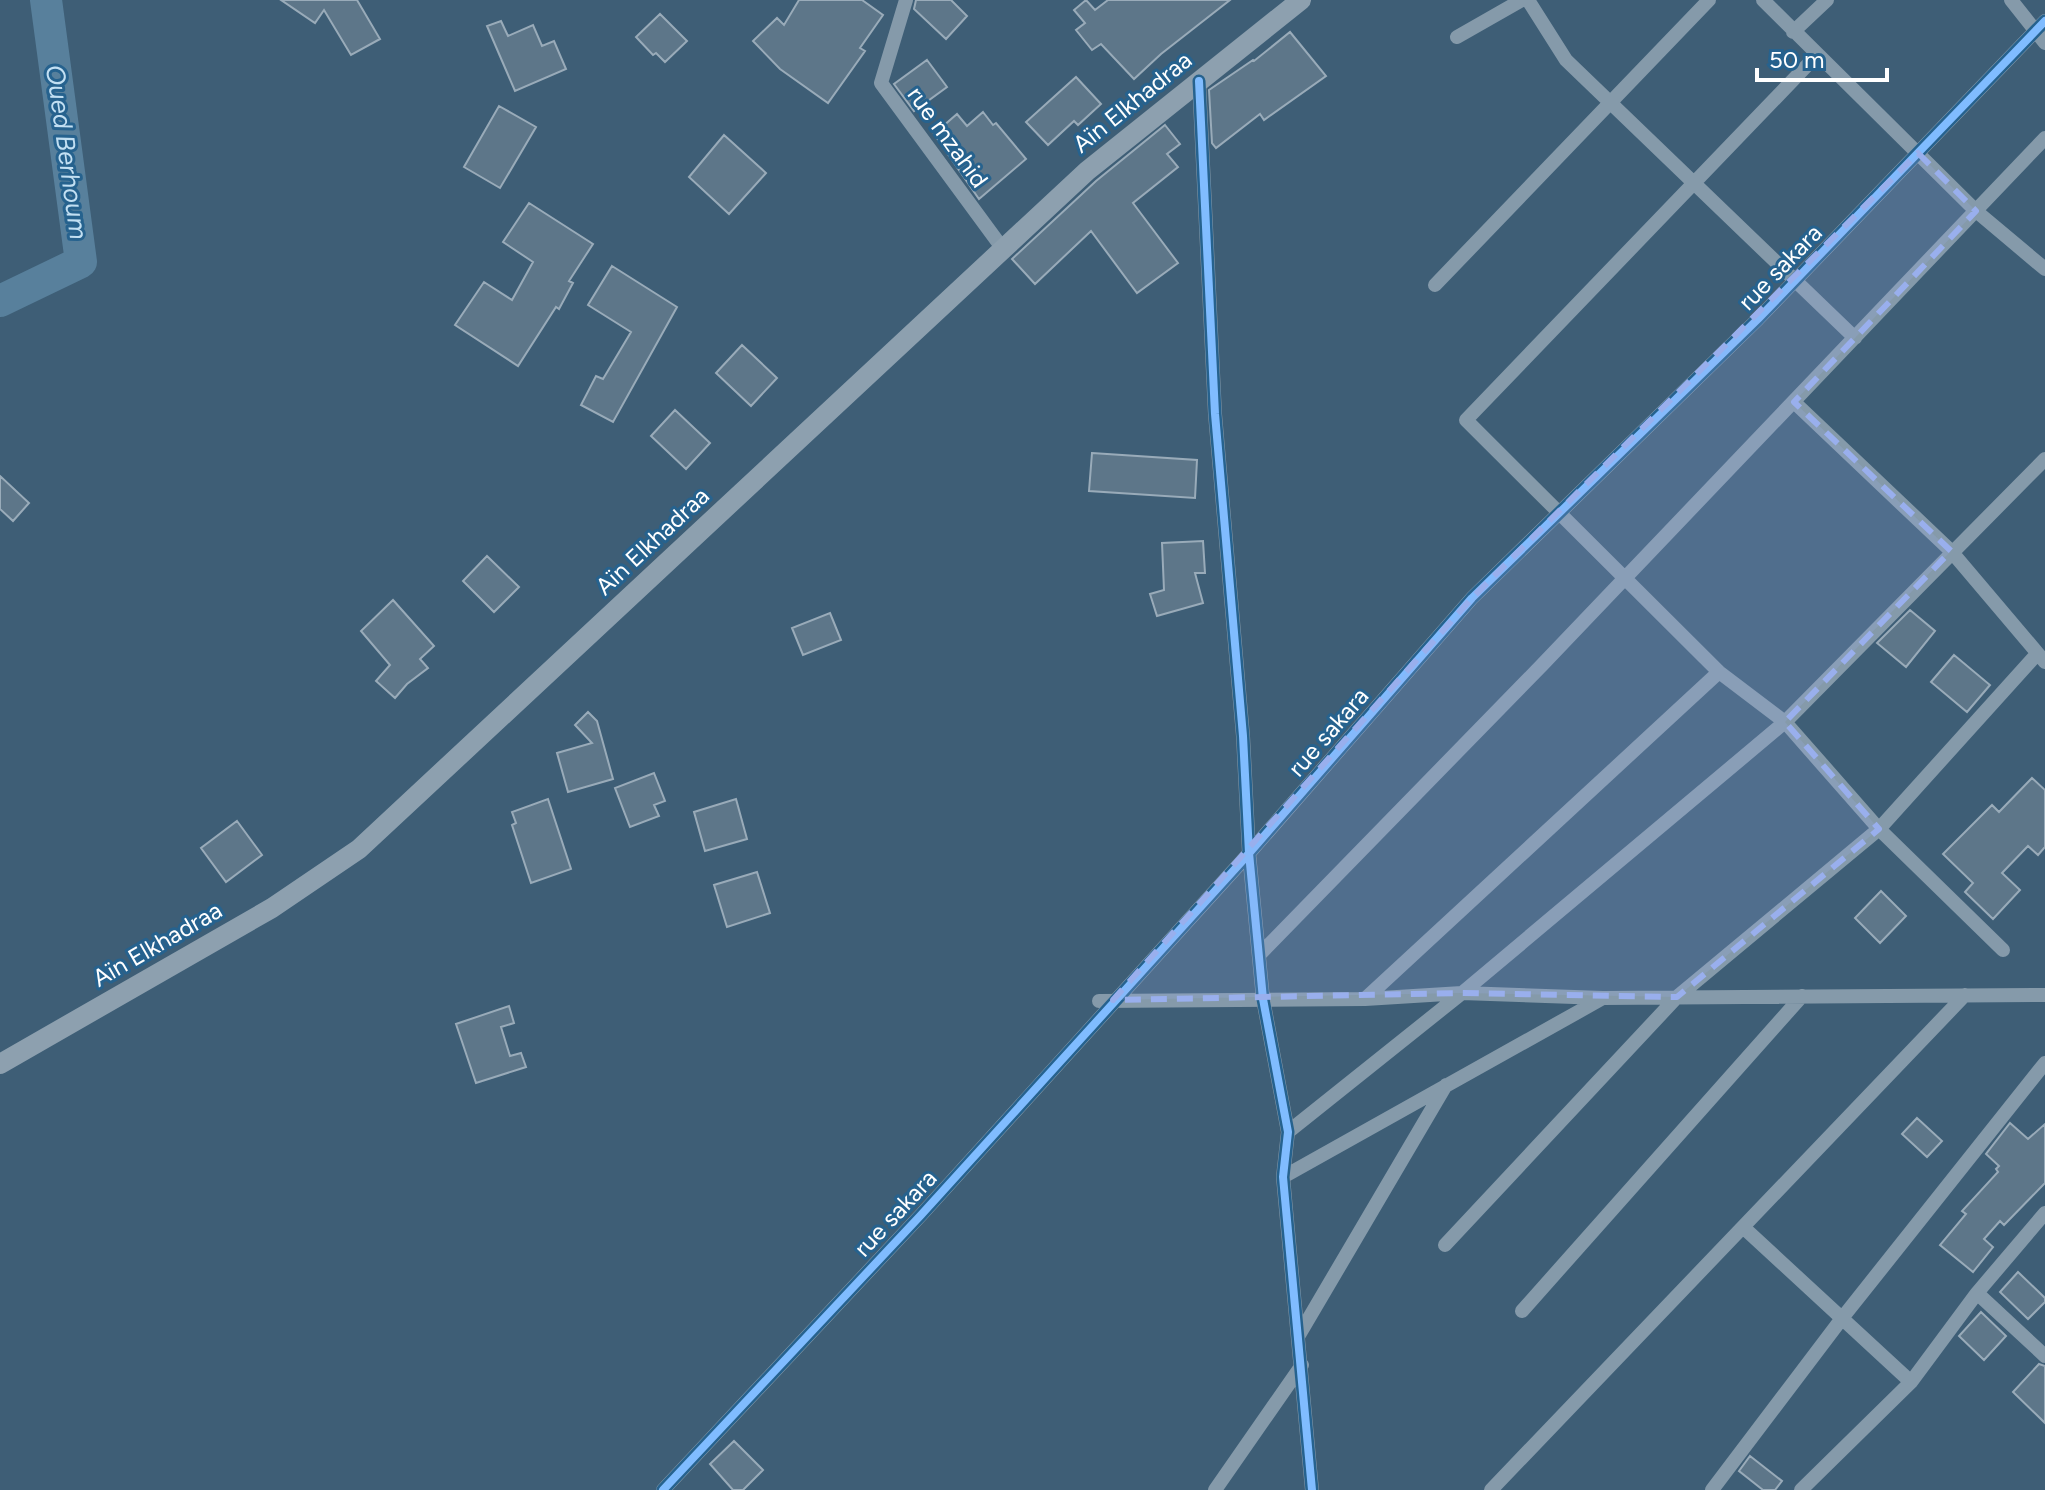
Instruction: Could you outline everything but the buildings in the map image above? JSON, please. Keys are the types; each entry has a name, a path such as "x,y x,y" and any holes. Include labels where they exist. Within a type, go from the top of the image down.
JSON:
{"main road":[{"name":"Aïn Elkhadraa","path":"0,1064 272,908 359,849 1087,171 1301,0"}],"street":[{"name":"rue mzahid","path":"906,0 881,83 1003,249"},
{"path":"1457,37 1522,0"},
{"path":"1528,0 1566,60 1855,338"},
{"path":"1435,285 1709,0"},
{"path":"1763,0 1976,211 2045,269"},
{"path":"1793,32 1827,0"},
{"path":"2011,0 2041,32"},
{"name":"rue sakara","path":"663,1490 921,1215 1106,1000 1249,853 1472,598 1795,281 1918,153 2041,32"},
{"path":"1817,55 1466,420 1719,672 1785,722 1879,829 2003,950"},
{"path":"1199,81 1215,414 1243,736 1249,853 1263,999 1288,1132 1283,1177 1312,1490"},
{"path":"1259,955 2045,138"},
{"path":"1445,1245 1677,997 1879,829 2041,658 1951,551 1794,402"},
{"path":"1288,1132 1462,993 1785,722 2045,459"},
{"path":"1365,999 1719,672"},
{"path":"1106,1000 1365,999 1462,993 1603,998 2045,995"},
{"path":"1491,1490 1965,995"},
{"path":"1522,1311 1802,996"},
{"path":"1283,1177 1603,998"},
{"path":"1712,1490 1843,1317 2045,1063"},
{"path":"1299,1335 1446,1085"},
{"path":"1801,1490 1911,1382 1977,1293 2045,1213"},
{"path":"1743,1227 1911,1382"},
{"path":"1977,1293 2045,1356"},
{"path":"1215,1490 1302,1365"}],"highlighted area":[{"path":"1918,153 1976,211 1794,402 1951,551 1785,722 1879,829 1677,997 1462,993 1113,1000 1472,598"}],"waterway":[{"name":"Oued Berhoum","path":"0,301 81,262 46,0"}],"cycle path":[{"path":"663,1490 921,1215 1244,859 1472,598 1758,319 2045,21"},
{"path":"1199,81 1215,414 1243,736 1249,853 1263,999 1288,1132 1283,1177 1312,1490"}]}
